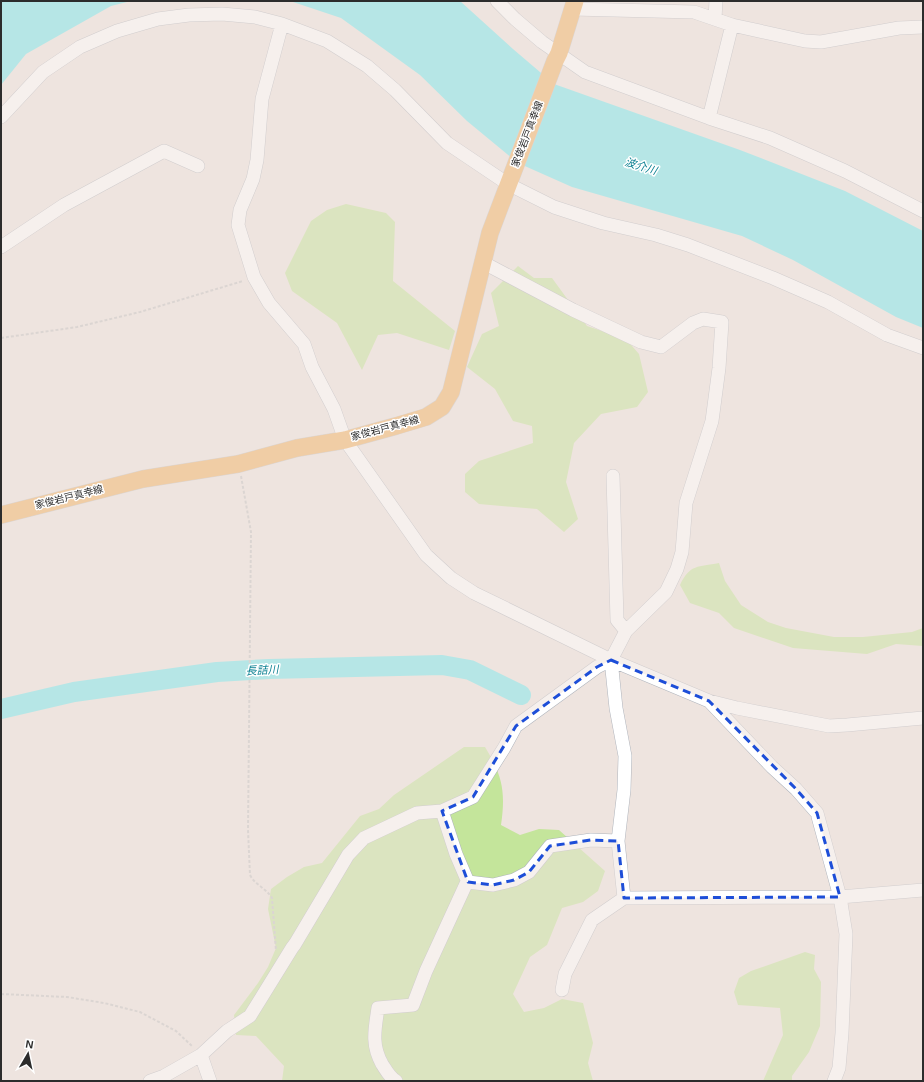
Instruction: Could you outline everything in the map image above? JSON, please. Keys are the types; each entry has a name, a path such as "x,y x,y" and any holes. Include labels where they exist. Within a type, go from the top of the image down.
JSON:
{"main road":[{"name":"家俊岩戸真幸線","path":"1,515 143,479 238,464 297,448 345,440 426,417 442,407 451,392 490,233 557,57 574,5"}],"street":[{"path":"497,1 557,57 585,72 709,118 770,138 833,165 923,211"},
{"path":"715,18 716,1"},
{"path":"574,5 670,6 715,18 732,25 805,42 821,42 899,28 923,26"},
{"path":"1,116 43,72 80,47 117,31 158,19 196,15 222,14 256,17 282,24 327,41 367,66 395,90 447,143 485,169 510,181 554,207 603,223 688,244 828,302 887,335 923,348"},
{"path":"282,24 262,99 257,160 253,179 240,210 238,225 254,277 269,303 304,344 312,367 334,409 345,440 426,555 451,578 474,593 611,660 709,701 829,726 923,718"},
{"path":"709,118 732,25"},
{"path":"1,247 64,204 164,151 198,166"},
{"path":"482,262 573,310 641,342 661,347 693,323 703,319 722,322 719,368 712,421 686,503 682,552 677,569 666,592 626,631 611,660 616,708 624,756 624,790 618,841 624,898"},
{"path":"613,476 617,620 626,631"},
{"path":"150,1081 164,1076 201,1055 227,1031 250,1016 292,948 296,944 348,855 364,838 417,813 442,810 473,797 516,726 597,667 611,660"},
{"path":"709,701 772,767 796,789 817,813 840,897 846,934 842,1033 839,1068 834,1081"},
{"path":"442,810 456,854 468,882"},
{"path":"468,882 493,885 514,880 529,872 550,846 591,840 618,841"},
{"path":"396,1081 386,1071 376,1054 374,1037 378,1008 413,1006 426,971 468,882"},
{"path":"562,990 565,974 592,920 624,898 840,897 923,890"},
{"path":"201,1055 210,1081"}],"path":[{"path":"1,338 77,327 140,312 254,277"},
{"path":"238,464 251,532 248,822 250,875 253,881 268,891 272,898 278,970"},
{"path":"1,994 67,997 104,1003 140,1012 176,1031 201,1055"}],"highlighted area":[{"path":"611,660 709,701 796,789 817,813 840,897 624,898 618,841 591,840 550,846 529,872 514,880 493,885 468,882 442,811 473,797 516,726 597,667"}],"green space":[{"path":"346,204 386,213 395,222 393,281 455,331 449,350 397,333 378,335 362,370 337,323 292,291 285,273 311,221 327,210"},
{"path":"518,266 534,278 552,278 587,326 626,339 639,354 648,392 637,407 601,414 574,443 566,482 578,519 564,532 537,509 479,504 465,492 465,474 479,461 533,443 532,426 513,421 495,389 467,367 482,334 499,326 491,293"},
{"path":"719,563 725,581 741,605 768,622 786,628 834,637 863,637 912,632 923,628 923,646 896,644 867,654 793,648 734,628 719,613 690,603 680,585 687,573 691,570 700,566"},
{"path":"464,747 485,747 491,757 499,775 503,793 501,825 520,835 539,829 559,830 605,871 598,891 583,902 562,908 547,945 530,957 513,994 524,1012 544,1008 562,999 583,1003 593,1043 588,1063 593,1081 282,1081 284,1066 256,1036 236,1035 234,1015 258,983 268,967 276,948 268,909 271,889 304,867 322,863 360,816 379,809 394,795"},
{"path":"805,952 815,955 814,969 821,982 820,1026 809,1052 792,1076 792,1081 763,1081 783,1035 780,1008 738,1005 734,992 739,978 751,971"}],"water":[{"path":"1,1 131,1 111,6 26,54 1,85"},
{"name":"波介川","path":"290,1 460,1 554,84 740,150 845,191 923,231 923,328 896,317 793,260 742,236 572,187 518,163 467,121 420,75 341,18"}],"waterway":[{"name":"長詰川","path":"1,709 74,692 217,672 269,669 442,665 470,670 521,695"}]}
